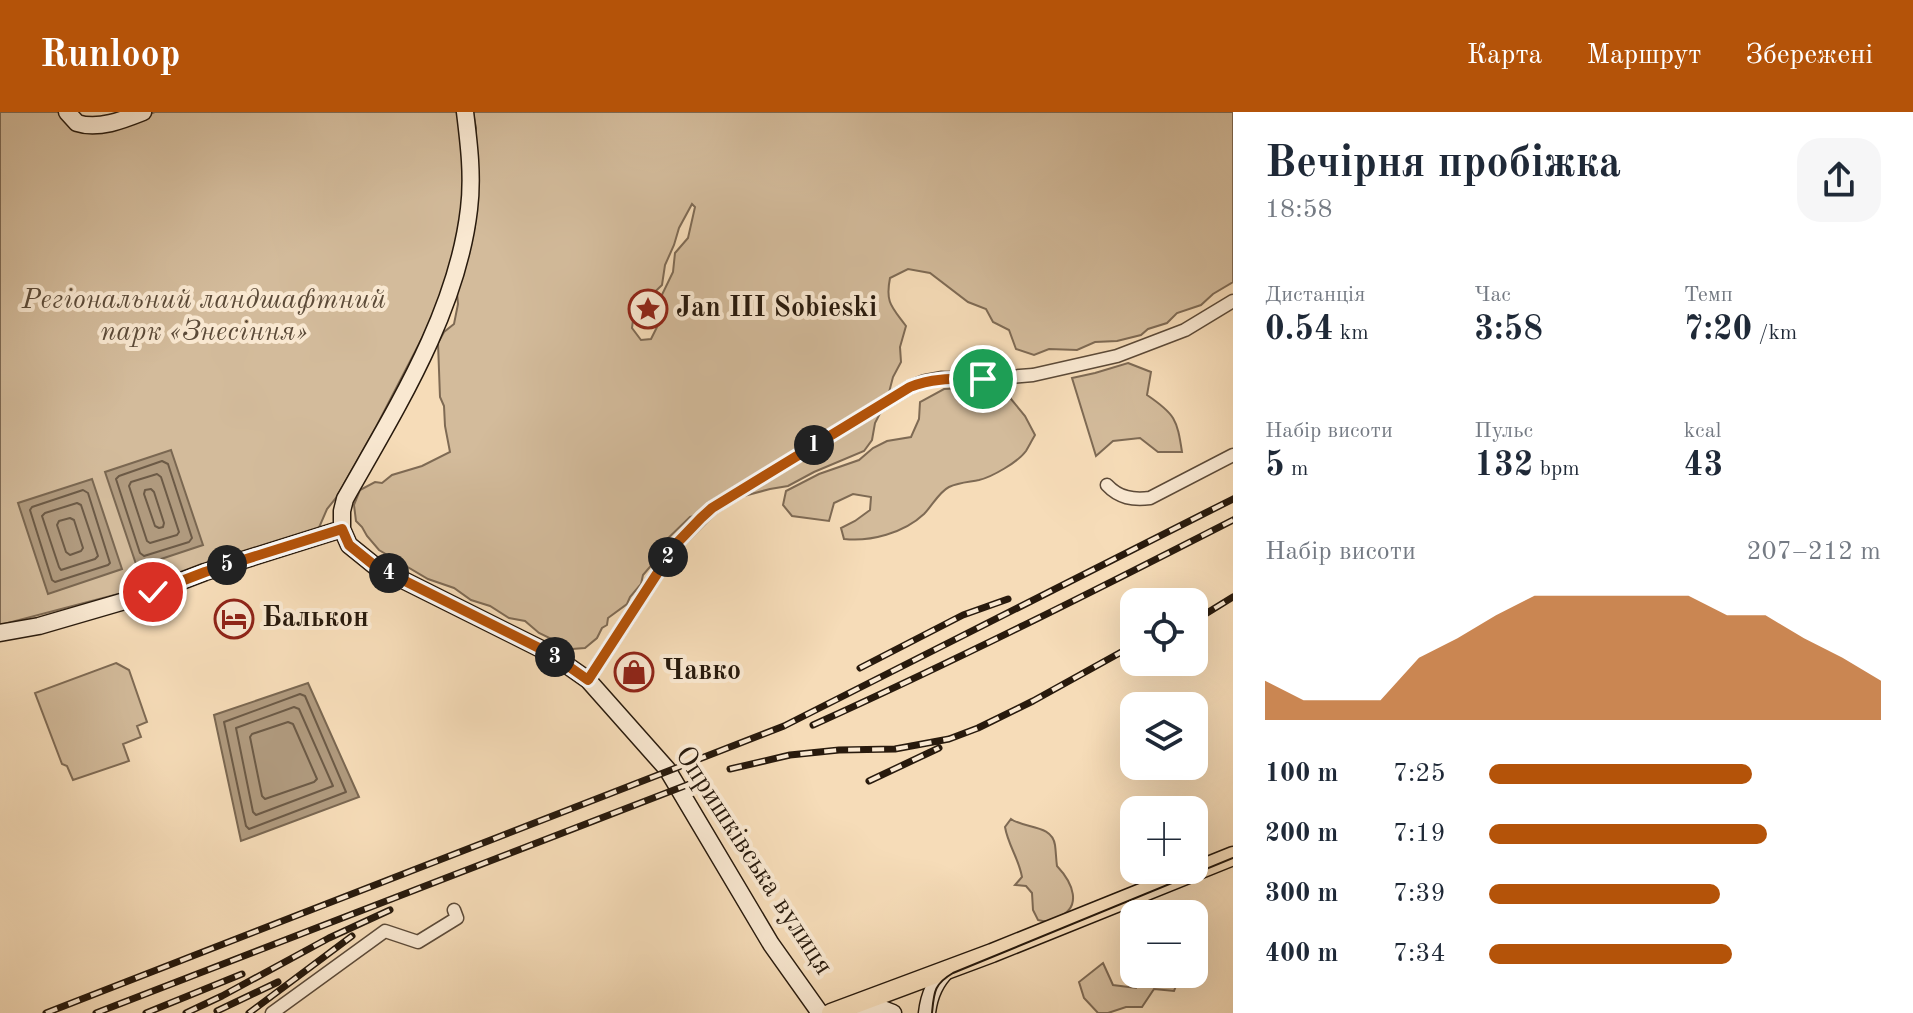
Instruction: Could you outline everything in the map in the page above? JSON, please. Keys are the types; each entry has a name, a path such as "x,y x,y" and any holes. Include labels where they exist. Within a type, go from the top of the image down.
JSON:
{"main road":[{"path":"67,112 77,123 96,126 143,112"},
{"path":"0,633 39,626 142,596 205,572 342,529 345,499 425,351 444,305 460,253 469,209 470,162 465,112"},
{"name":"Опришківська вулиця","path":"342,529 349,545 375,566 551,654 588,680 667,769 771,944 820,1013"},
{"path":"864,1012 992,953 1233,856"},
{"path":"831,1013 943,974"},
{"path":"927,1013 930,997 943,974"},
{"path":"864,1012 880,1008 893,1013"}],"street":[{"path":"588,680 677,543 701,518 712,508 910,387 941,378 1033,375 1117,356 1185,330 1233,301"},
{"path":"1107,485 1124,497 1150,498 1233,455"},
{"path":"272,1013 385,931 418,942 457,918 454,910"}],"green space":[{"name":"Регіональний ландшафтний парк «Знесіння»","path":"0,112 62,112 115,127 155,112 462,112 466,190 447,290 318,530 164,582 0,625"},
{"path":"473,112 1233,112 1233,282 1201,305 1177,313 1167,323 1148,329 1141,335 1095,342 1077,350 1049,349 1034,355 1016,349 1009,330 993,322 986,309 968,302 930,273 908,269 890,278 889,299 906,326 900,347 901,362 875,423 872,440 864,451 788,486 729,500 708,513 690,517 662,544 655,561 643,575 641,584 627,604 608,618 607,625 597,638 585,648 572,649 539,633 525,621 509,618 490,606 471,600 454,588 428,579 379,550 356,521 354,505 360,490 450,452 440,397 438,343 444,332 454,324 457,293 475,227 474,203 479,177","holes":["692,204 695,207 688,238 675,253 673,272 658,303 659,323 651,339 641,340 632,328 634,312 662,285 665,265 679,228"]},
{"path":"1128,363 1151,372 1147,395 1173,418 1182,452 1158,452 1140,438 1113,441 1096,456 1072,378"},
{"path":"1008,386 1011,399 1035,435 1026,451 991,476 945,489 924,514 907,526 875,537 844,539 841,528 870,510 871,497 853,494 834,503 829,521 792,516 783,505 786,491 819,474 859,460 887,441 911,437 919,419 920,402 944,389"},
{"path":"116,663 129,670 147,722 137,726 141,737 123,744 129,761 73,780 67,766 62,764 35,693"},
{"path":"1011,819 1043,830 1053,838 1057,866 1073,894 1070,907 1055,919 1038,920 1033,910 1032,893 1026,886 1015,885 1022,877 1005,827"},
{"path":"1103,963 1113,985 1120,988 1175,988 1174,991 1154,989 1142,1007 1098,1013 1084,998 1079,982"}],"water":[{"path":"171,450 203,545 137,567 105,472"},
{"path":"92,479 122,569 48,594 18,503"},
{"path":"308,683 359,797 241,841 214,715"}],"tram line":[{"path":"932,1013 936,989 953,973 1233,858"}],"railway":[{"path":"46,1013 784,726 1233,499"},
{"path":"813,725 1024,625 1233,520"},
{"path":"1208,612 1233,597"},
{"path":"860,668 963,615 1008,599"},
{"path":"730,769 790,755 895,749 949,739 1033,701 1120,653"},
{"path":"869,781 939,748"},
{"path":"96,1013 705,778"},
{"path":"186,1013 329,938 390,910"},
{"path":"249,1013 352,936"},
{"path":"146,1013 242,974"},
{"path":"217,1011 278,982"}],"place":[{"name":"Jan III Sobieski","path":"648,309"},
{"name":"Балькон","path":"234,619"},
{"name":"Чавко","path":"634,672"}],"route":[{"path":"153,592 205,572 342,529 349,545 375,566 551,654 588,680 677,543 712,508 910,387 941,378 983,379"}]}
